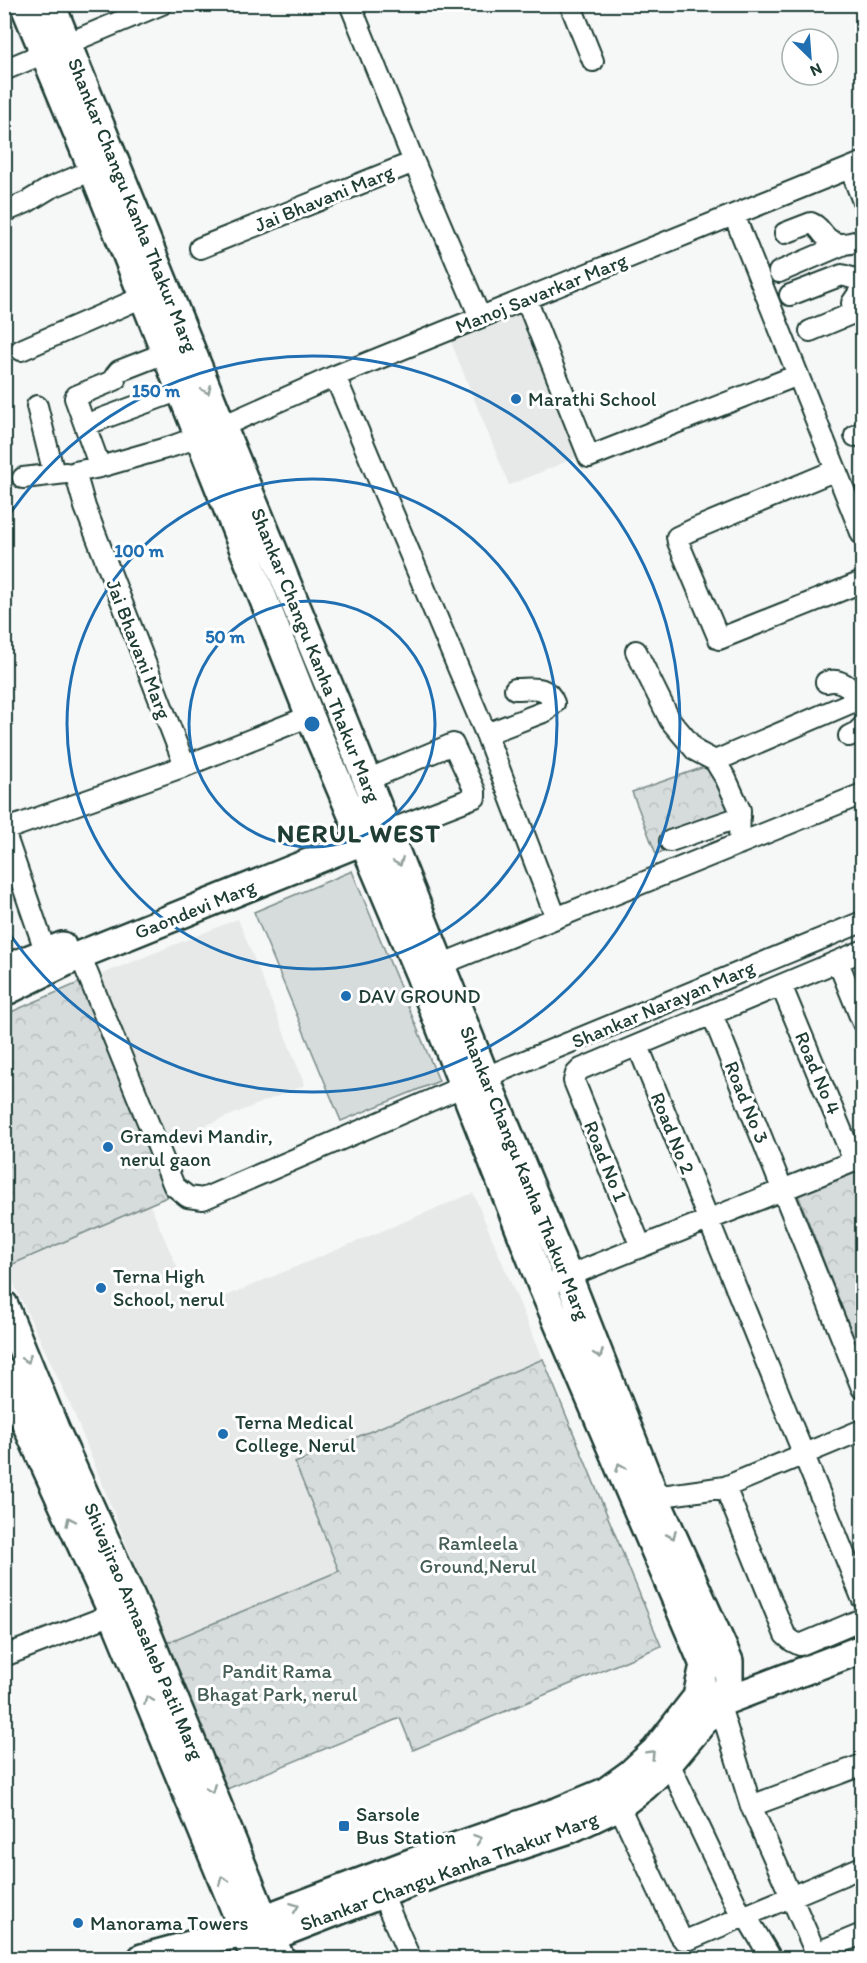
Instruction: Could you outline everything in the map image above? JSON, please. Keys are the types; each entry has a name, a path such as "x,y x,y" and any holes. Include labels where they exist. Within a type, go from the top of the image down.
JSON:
{"street":[{"name":"Shankar Changu Kanha Thakur Marg","path":"24,4 56,48 210,431 315,727 372,828 430,969 475,1082 542,1286 645,1499"},
{"name":"Shankar Changu Kanha Thakur Marg","path":"51,4 56,48"},
{"path":"4,70 162,4"},
{"path":"350,4 480,317"},
{"path":"570,4 593,61"},
{"name":"Jai Bhavani Marg","path":"200,248 414,162"},
{"name":"Shankar Changu Kanha Thakur Marg","path":"104,166 143,297 165,354 180,390 210,431 346,727 367,783 372,828"},
{"path":"4,212 50,188 104,166"},
{"path":"856,166 862,199"},
{"name":"Manoj Savarkar Marg","path":"210,431 335,376 856,166"},
{"path":"734,215 862,536"},
{"path":"785,233 811,223 818,226 834,243 842,245"},
{"path":"779,272 842,245 862,240"},
{"path":"790,295 842,275 862,281"},
{"path":"810,331 851,314 852,303 862,288"},
{"path":"21,350 143,297"},
{"path":"526,299 589,457 798,375"},
{"path":"100,467 76,396 115,380 119,371 165,354"},
{"path":"335,376 486,734 556,918"},
{"path":"85,425 180,390"},
{"path":"37,406 54,474"},
{"path":"23,478 100,467 173,446 210,431"},
{"path":"836,470 692,530 678,537 678,542 719,639 862,582"},
{"name":"Jai Bhavani Marg","path":"75,472 85,507 185,766"},
{"path":"636,651 670,720 696,751 715,761 726,779 740,810 739,844"},
{"path":"715,761 862,698 842,682 826,682"},
{"path":"486,734 546,711 554,703 545,689 515,689"},
{"path":"46,953 4,831 185,766 315,727 346,727"},
{"path":"367,783 374,777 419,765 453,744 458,769 475,791 475,797 372,828"},
{"path":"430,969 862,794"},
{"path":"670,841 740,817"},
{"name":"Gaondevi Marg","path":"4,969 372,828"},
{"name":"Gaondevi Marg","path":"4,992 80,955 372,828"},
{"name":"Shankar Narayan Marg","path":"80,955 174,1186 188,1197 203,1199 475,1082 862,922"},
{"path":"638,1046 862,951"},
{"path":"838,962 862,1021"},
{"name":"Road No 4","path":"782,985 858,1159"},
{"name":"Road No 3","path":"712,1014 862,1388"},
{"name":"Road No 1","path":"638,1046 580,1069 574,1081 640,1247"},
{"name":"Road No 2","path":"638,1046 862,1598"},
{"name":"Shankar Changu Kanha Thakur Marg","path":"263,1941 429,1856 619,1806 669,1763 708,1700 704,1665 568,1276 475,1082"},
{"path":"542,1286 858,1159"},
{"name":"Shivajirao Annasaheb Patil Marg","path":"4,1305 56,1429 146,1630 263,1941"},
{"name":"Shivajirao Annasaheb Patil Marg","path":"4,1372 263,1941"},
{"path":"645,1499 725,1487 862,1430"},
{"path":"725,1487 785,1635 800,1645 862,1619"},
{"path":"4,1656 113,1614"},
{"path":"862,1650 708,1700 751,1806 817,1956 862,1934"},
{"name":"Shankar Changu Kanha Thakur Marg","path":"142,1959 216,1938 263,1941 566,1820 630,1774 708,1700"},
{"path":"669,1763 744,1916 771,1959"},
{"path":"751,1806 862,1765"},
{"path":"619,1806 678,1934 683,1939 690,1939 862,1867"},
{"path":"382,1894 410,1959"}],"shaded area":[{"name":"Marathi School","path":"522,313 580,456 509,485 451,342"},
{"path":"238,919 305,1085 167,1141 100,975"},
{"name":"Terna Medical College, Nerul","path":"473,1193 543,1359 295,1463 340,1571 166,1643 71,1406 6,1267 150,1205 195,1309"}],"green space":[{"path":"713,764 737,822 656,854 632,792"},
{"name":"DAV GROUND","path":"352,871 439,1081 341,1121 254,912"},
{"path":"83,981 169,1196 6,1267 4,1263 4,1015"},
{"path":"862,1170 862,1359 798,1195"},
{"name":"Ramleela Ground,Nerul","path":"543,1359 661,1646 413,1750 400,1718 227,1789 166,1643 339,1571 295,1463"}],"place":[{"name":"Marathi School","path":"516,399"},
{"name":"DAV GROUND","path":"346,996"},
{"name":"Gramdevi Mandir, nerul gaon","path":"108,1147"},
{"name":"Terna High School, nerul","path":"101,1288"},
{"name":"Terna Medical College, Nerul","path":"223,1434"},
{"name":"Sarsole Bus Station","path":"344,1826"},
{"name":"Manorama Towers","path":"78,1923"}],"district":[{"name":"NERUL WEST","path":"359,833"}],"park label":[{"name":"Pandit Rama Bhagat Park, nerul","path":"277,1682"}]}
